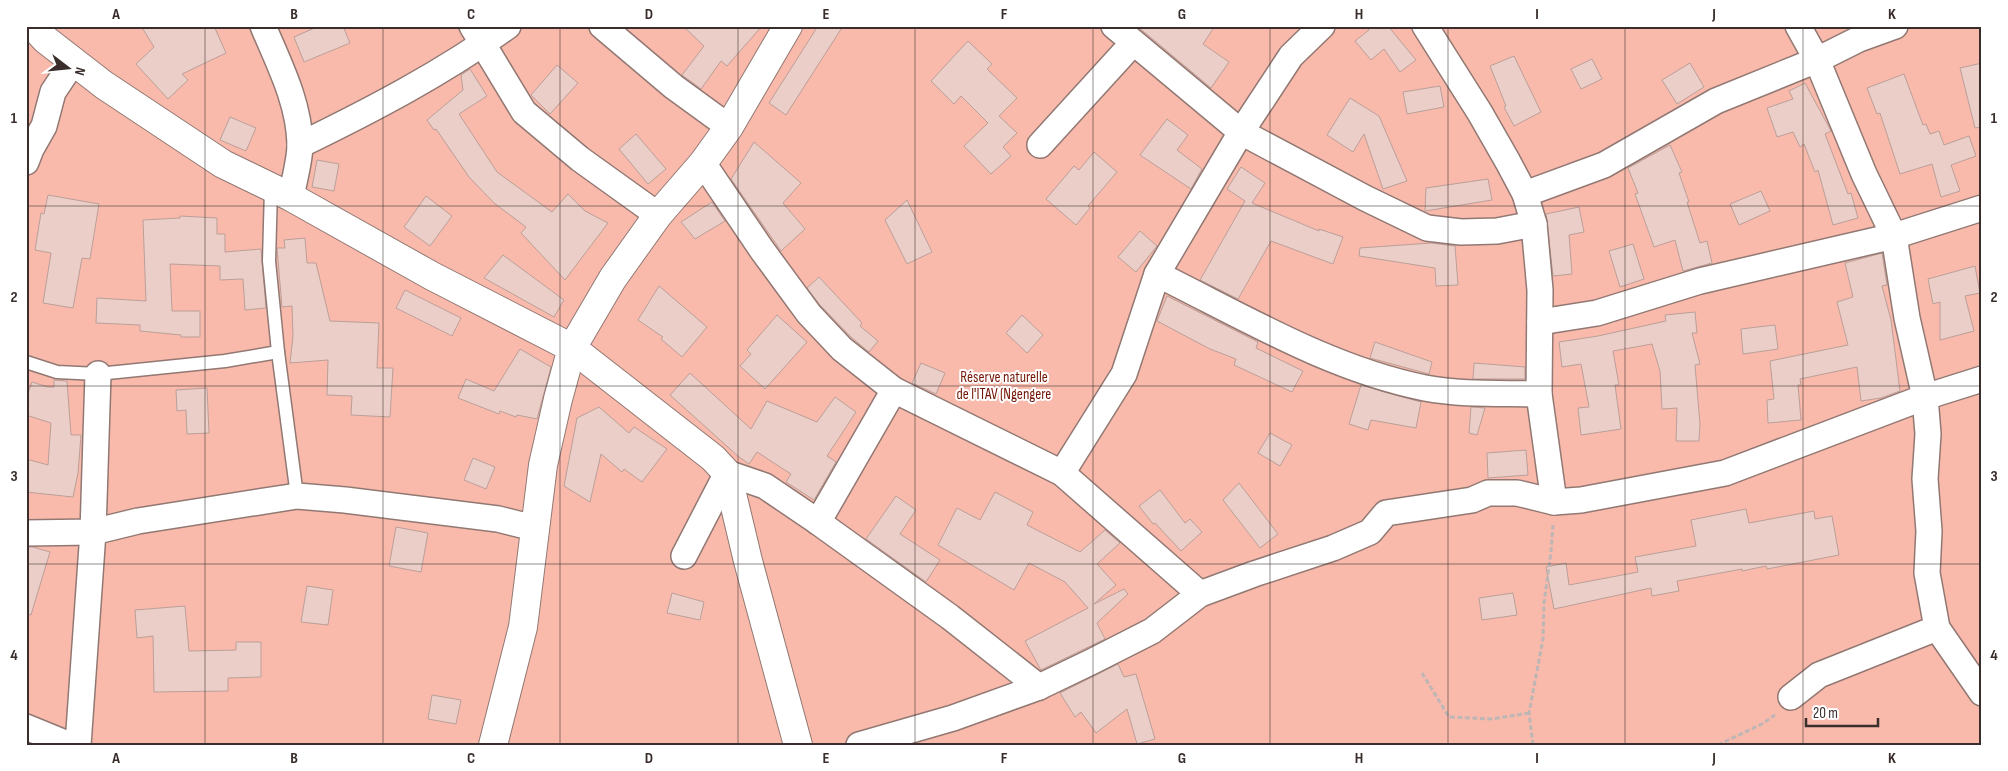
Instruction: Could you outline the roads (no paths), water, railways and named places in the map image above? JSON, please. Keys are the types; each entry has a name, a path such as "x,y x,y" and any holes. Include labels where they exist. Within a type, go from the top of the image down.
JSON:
{"street":[{"path":"33,26 46,40 73,62 223,164 281,193 432,276 572,348 679,430 713,458 727,473 765,486 818,522 950,617 1038,687"},
{"path":"264,26 287,80 295,112 300,145 281,193"},
{"path":"300,145 375,108 478,35 508,26"},
{"path":"602,26 674,87 729,127"},
{"path":"493,745 523,627 543,465 572,348 613,278 658,215 703,163 729,127 788,26"},
{"path":"1114,26 1241,132 1365,198 1427,228 1461,232 1496,231 1534,224"},
{"path":"1062,473 1124,374 1157,274 1241,132 1291,56 1322,26"},
{"path":"1798,26 1817,60 1864,174 1894,236 1907,318 1925,397 1928,434 1924,479 1929,531 1927,573 1937,628 1982,693"},
{"path":"1525,194 1604,165 1716,101 1817,60 1859,39 1895,26"},
{"path":"1432,29 1525,194 1534,224 1540,290 1539,394 1554,502"},
{"path":"478,35 524,112 580,159 658,215"},
{"path":"1040,145 1133,43"},
{"path":"26,162 44,126 53,92 73,62"},
{"path":"703,163 808,314 842,348 894,390 1062,473 1200,594"},
{"path":"1540,322 1597,313 1700,281 1894,236 1982,208"},
{"path":"1157,274 1326,357 1395,381 1451,391 1539,394"},
{"path":"78,745 93,532 98,374"},
{"path":"859,745 953,718 1038,687 1152,631 1200,594 1340,545 1370,532 1386,513 1472,500 1488,493 1518,493 1554,502 1581,500 1725,473 1925,397 1982,378"},
{"path":"818,522 894,390"},
{"path":"684,556 727,473"},
{"path":"727,473 748,562 781,677 798,745"},
{"path":"26,533 93,532 138,521 297,496 345,500 498,520 534,528"},
{"path":"1791,697 1819,675 1937,628"},
{"path":"26,727 70,745"}],"lane":[{"path":"281,193 269,262 278,352 297,496"},
{"path":"26,362 57,372 98,374 225,361 278,352"}],"park label":[{"name":"Réserve naturelle de l'ITAV (Ngengere","path":"1004,386"}]}
